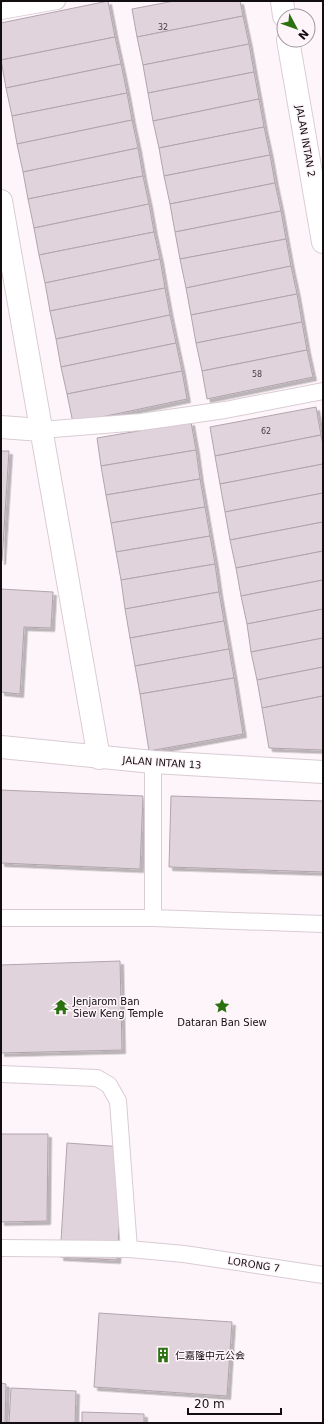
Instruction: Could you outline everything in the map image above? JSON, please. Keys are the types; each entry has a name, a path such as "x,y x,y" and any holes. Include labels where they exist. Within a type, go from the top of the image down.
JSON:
{"street":[{"name":"JALAN INTAN 2","path":"289,48 323,242"},
{"path":"1,201 100,758"},
{"path":"1,427 41,430"},
{"name":"JALAN INTAN 13","path":"1,747 100,758 323,772"}],"lane":[{"path":"1,12 57,1"},
{"path":"41,430 141,422 225,410 323,391"},
{"path":"153,762 153,918"},
{"path":"1,918 153,918 323,924"},
{"path":"1,1074 97,1078 109,1085 118,1100 129,1249"},
{"name":"LORONG 7","path":"1,1248 129,1249 184,1254 323,1275"}],"building":[{"path":"108,1 115,37 1,60 1,23"},
{"path":"174,1 240,1 243,16 137,37 132,9"},
{"path":"243,16 249,44 143,65 137,37"},
{"path":"115,37 121,64 6,88 1,60"},
{"path":"249,44 254,72 148,93 143,65"},
{"path":"121,64 127,93 12,116 6,88"},
{"path":"254,72 259,99 153,121 148,93"},
{"path":"127,93 132,120 17,144 12,116"},
{"path":"259,99 264,127 159,148 153,121"},
{"path":"132,120 138,148 23,172 17,144"},
{"path":"264,127 270,155 164,176 159,148"},
{"path":"138,148 143,176 28,199 23,172"},
{"path":"270,155 275,183 170,204 164,176"},
{"path":"143,176 149,204 34,228 28,199"},
{"path":"275,183 281,211 175,232 170,204"},
{"path":"149,204 154,232 39,255 34,228"},
{"path":"281,211 286,239 180,259 175,232"},
{"path":"154,232 160,259 45,283 39,255"},
{"path":"286,239 291,266 186,288 180,259"},
{"path":"160,259 165,288 50,311 45,283"},
{"path":"291,266 297,294 191,315 186,288"},
{"path":"165,288 170,315 56,339 50,311"},
{"path":"297,294 302,322 196,343 191,315"},
{"path":"170,315 176,343 61,367 56,339"},
{"path":"302,322 307,350 202,371 196,343"},
{"path":"176,343 182,371 67,394 61,367"},
{"path":"307,350 313,377 207,399 202,371"},
{"path":"182,371 187,399 73,423 67,394"},
{"path":"316,407 321,435 215,456 210,427"},
{"path":"191,422 196,450 101,466 97,438"},
{"path":"321,435 323,445 323,464 220,484 215,456"},
{"path":"196,450 200,479 106,495 101,466"},
{"path":"1,451 9,451 2,561 1,561"},
{"path":"323,464 323,493 225,512 220,484"},
{"path":"200,479 205,507 111,523 106,495"},
{"path":"323,493 323,522 230,540 225,512"},
{"path":"205,507 210,536 116,552 111,523"},
{"path":"323,522 323,551 236,568 230,540"},
{"path":"210,536 215,564 121,580 116,552"},
{"path":"323,551 323,580 241,596 236,568"},
{"path":"215,564 219,592 125,609 121,580"},
{"path":"323,580 323,609 247,624 241,596"},
{"path":"1,589 53,592 51,628 24,627 20,694 1,692"},
{"path":"219,592 224,621 130,638 125,609"},
{"path":"323,609 323,638 251,652 247,624"},
{"path":"224,621 229,649 135,666 130,638"},
{"path":"323,638 323,667 257,680 251,652"},
{"path":"229,649 234,678 140,694 135,666"},
{"path":"323,667 323,696 262,708 257,680"},
{"path":"234,678 243,734 149,751 140,694"},
{"path":"323,696 323,750 269,748 262,708"},
{"path":"1,790 143,796 140,869 1,863"},
{"path":"171,796 323,801 323,872 169,867"},
{"name":"Jenjarom Ban Siew Keng Temple","path":"120,961 122,1050 1,1053 1,965"},
{"path":"1,1134 48,1134 47,1221 1,1222"},
{"path":"67,1143 124,1147 117,1260 60,1257"},
{"name":"仁嘉隆中元公会","path":"99,1313 232,1322 227,1396 94,1387"},
{"path":"1,1383 6,1384 5,1423 1,1423"},
{"path":"11,1388 76,1391 75,1423 9,1423"},
{"path":"82,1412 144,1414 144,1423 82,1423"}],"place":[{"name":"Dataran Ban Siew","path":"222,1006"},
{"name":"Jenjarom Ban Siew Keng Temple","path":"61,1007"},
{"name":"仁嘉隆中元公会","path":"163,1355"}]}
